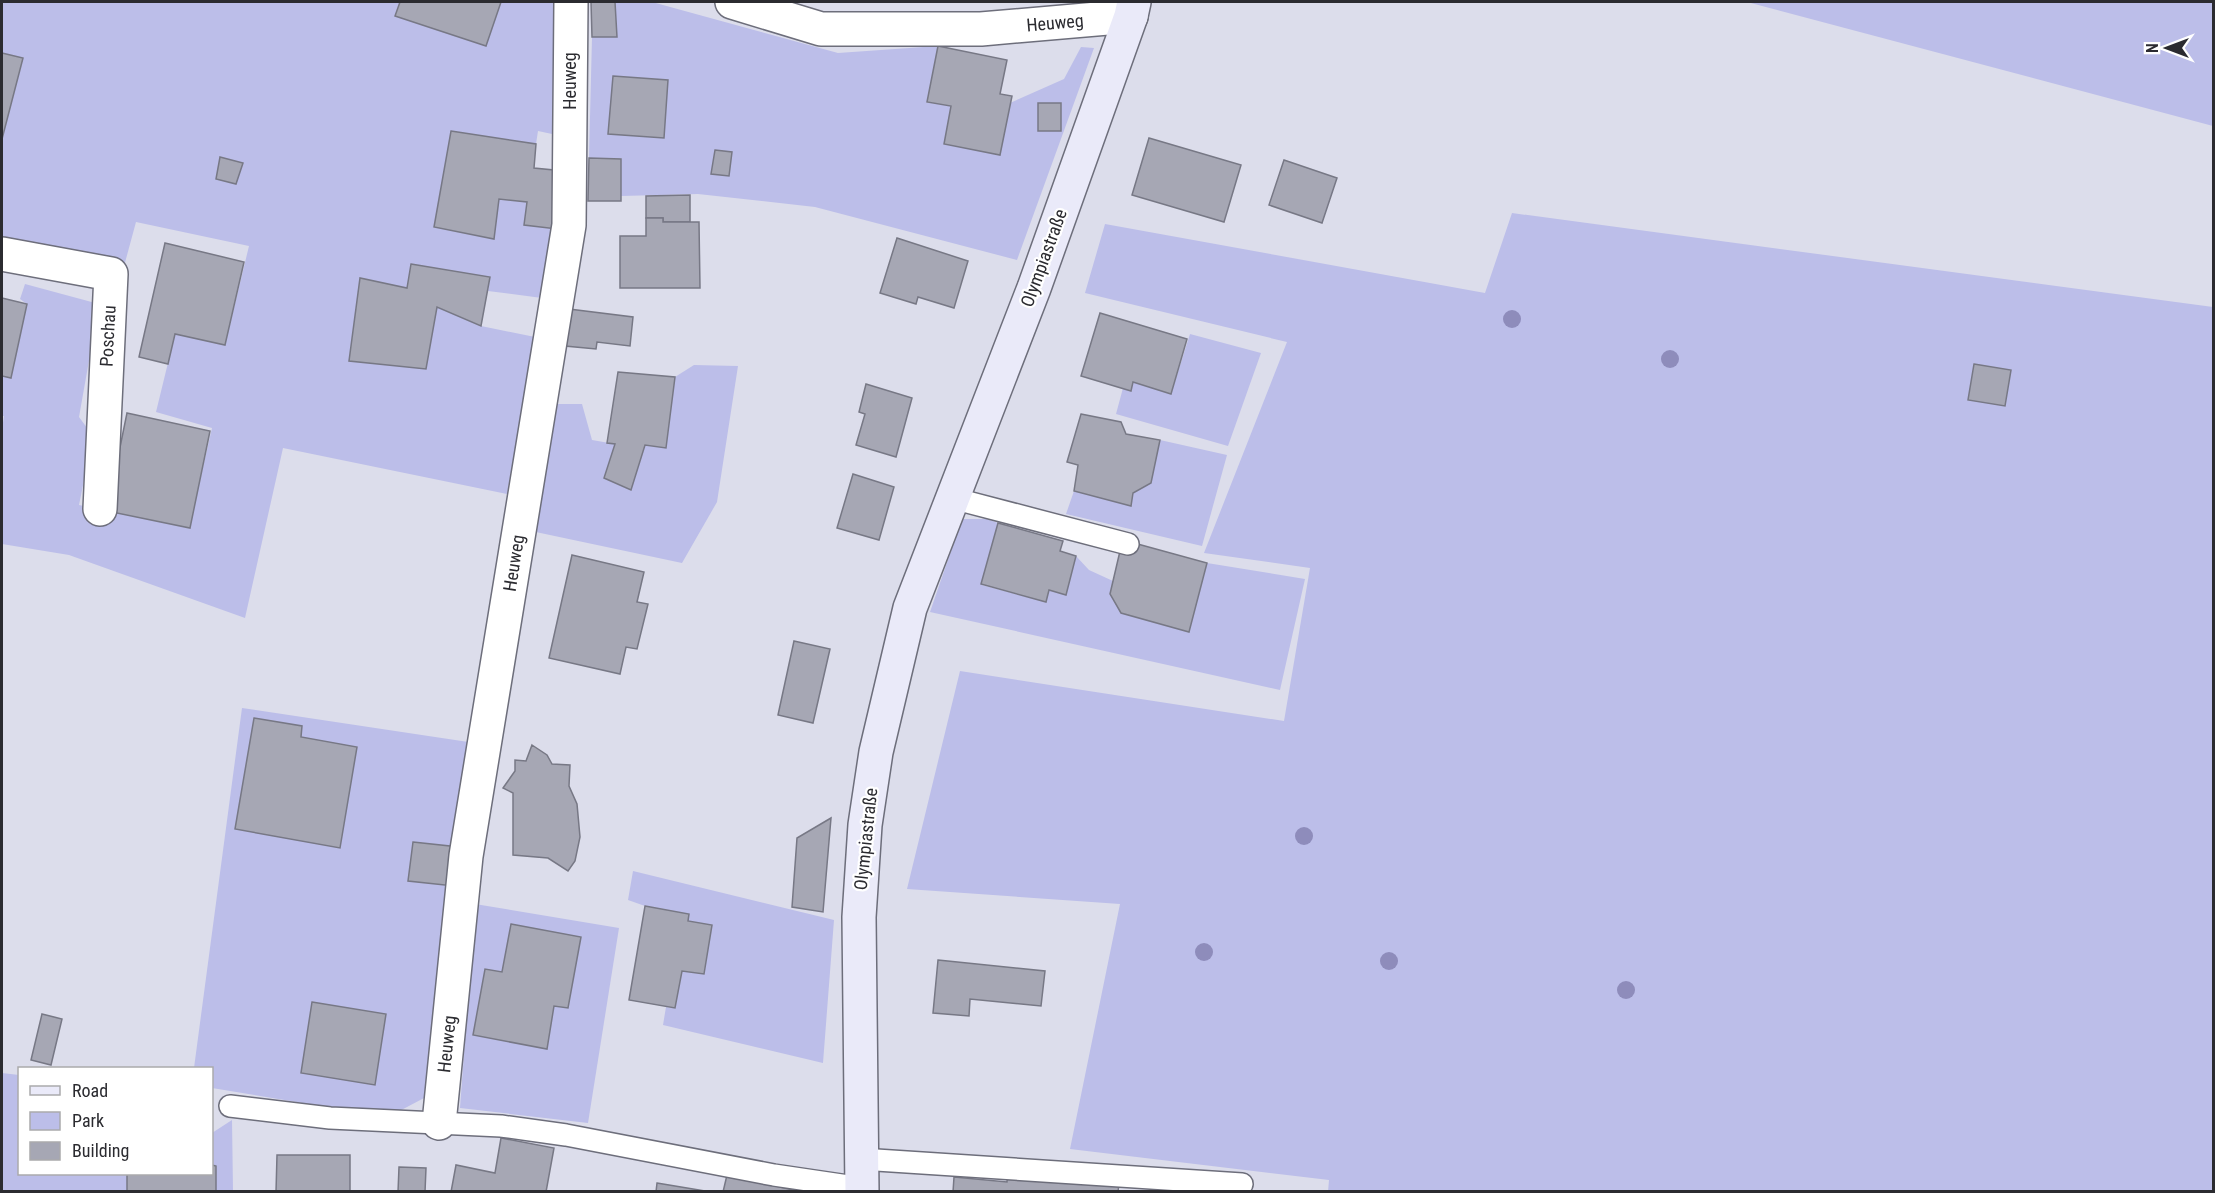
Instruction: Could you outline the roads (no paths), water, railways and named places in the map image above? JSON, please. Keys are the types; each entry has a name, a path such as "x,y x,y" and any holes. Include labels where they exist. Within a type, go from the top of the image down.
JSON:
{"main road":[{"name":"Olympiastraße","path":"862,1179 858,917 865,825 876,752 910,609 1034,288 1132,9"}],"street":[{"name":"Heuweg","path":"439,1123 466,856 570,225 571,2"},
{"name":"Heuweg","path":"732,2 821,29 981,29 1132,9"},
{"name":"Poschau","path":"2,254 111,274 100,509"}],"lane":[{"path":"952,498 1128,544"},
{"path":"230,1106 330,1118 501,1126 566,1135 690,1161 862,1179 1242,1184"}]}
